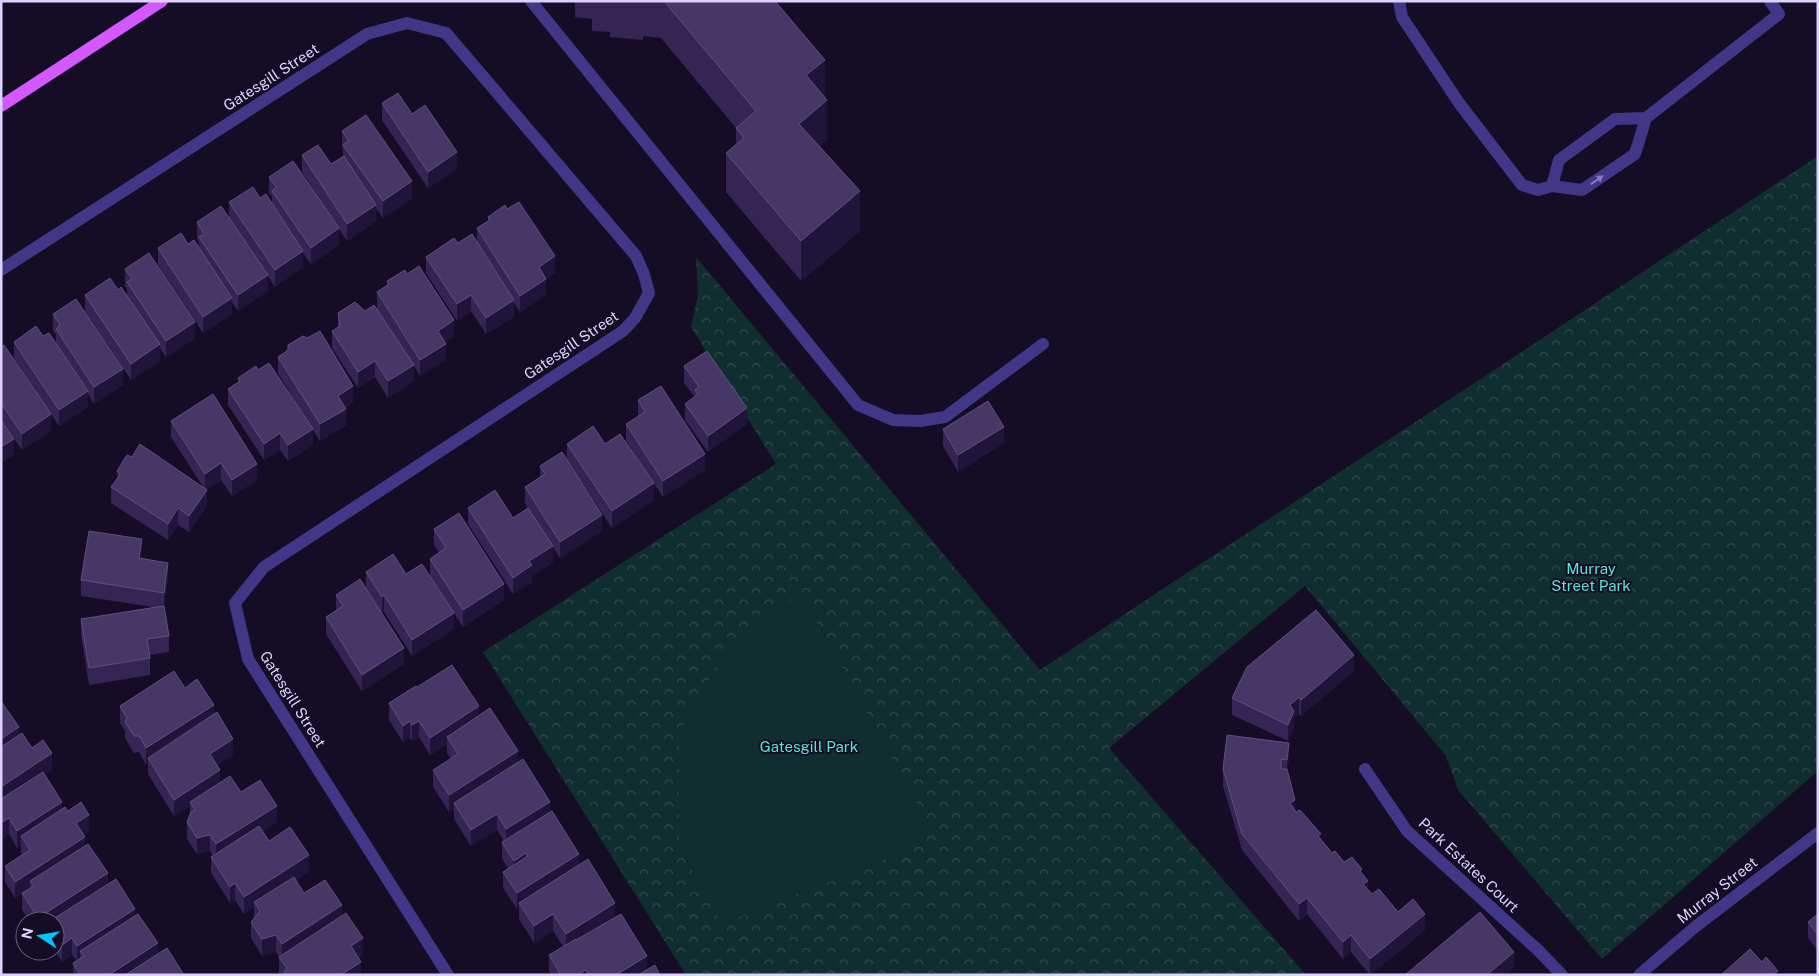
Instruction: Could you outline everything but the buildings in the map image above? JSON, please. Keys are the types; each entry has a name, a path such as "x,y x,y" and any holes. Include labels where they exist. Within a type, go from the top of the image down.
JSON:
{"main road":[{"path":"1,106 162,1"}],"street":[{"path":"531,1 858,405 893,420 920,421 945,416 1043,344"},
{"path":"1399,1 1402,17 1460,102 1522,185 1538,190 1552,186 1582,190 1635,154 1646,118"},
{"path":"1552,186 1559,160 1615,120 1646,118 1779,14 1770,1"},
{"name":"Gatesgill Street","path":"1,270 367,34 407,23 446,33 636,256 644,274 649,293 635,318 623,331 264,567 235,603 248,660 448,975"},
{"name":"Park Estates Court","path":"1366,769 1407,831 1538,950 1562,975"},
{"name":"Murray Street","path":"1639,975 1694,927 1818,833"}],"green space":[{"path":"1818,156 1818,771 1602,959 1458,790 1446,756 1305,586 1109,748 1306,975 686,975 483,652 776,464 691,327 698,295 696,257 1040,670"},
{"name":"Gatesgill Park","path":"801,594 929,825 924,844 722,924 679,848 679,732 731,644"}],"park label":[{"name":"Murray Street Park","path":"1591,576"}]}
